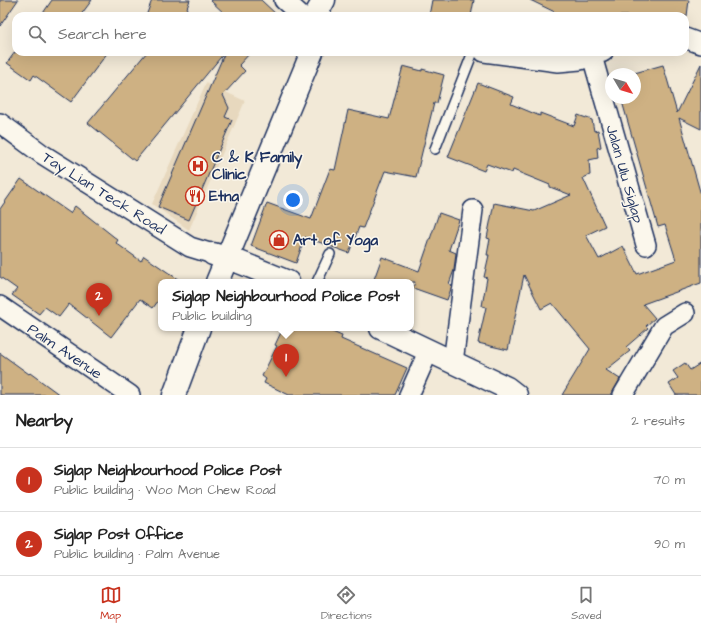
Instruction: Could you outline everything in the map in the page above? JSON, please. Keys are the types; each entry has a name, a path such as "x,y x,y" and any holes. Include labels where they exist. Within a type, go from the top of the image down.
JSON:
{"main road":[{"path":"317,12 324,0"},
{"path":"332,12 339,0"},
{"path":"217,279 220,256 296,56"},
{"path":"205,279 220,256 310,56"},
{"path":"220,256 281,279"},
{"path":"161,395 185,331"},
{"path":"174,395 199,331"},
{"path":"387,331 428,352 453,362 507,388 516,395"}],"street":[{"path":"284,0 298,12"},
{"path":"689,40 701,44"},
{"name":"Jalan Ulu Siglap","path":"514,56 558,62 580,60 592,56"},
{"name":"Jalan Ulu Siglap","path":"599,56 646,245"},
{"name":"Tay Lian Teck Road","path":"0,123 42,154 190,247 220,256"},
{"path":"453,362 473,210"},
{"name":"Palm Avenue","path":"0,306 130,395"},
{"path":"623,395 664,326 685,314"},
{"path":"409,395 428,352"}],"lane":[{"path":"434,149 471,56"},
{"path":"318,279 330,254"}],"shaded area":[{"path":"206,83 245,101 189,230 152,204"}],"building":[{"path":"0,0 18,0 0,26"},
{"path":"52,0 92,0 83,12 44,12"},
{"path":"152,0 190,0 186,12 148,12"},
{"path":"210,0 261,0 274,12 223,12"},
{"path":"432,0 474,0 472,12 430,12"},
{"path":"530,0 689,0 688,12 555,12"},
{"path":"12,56 105,56 71,102 34,75 31,80 7,63"},
{"path":"144,56 222,56 135,161 88,123"},
{"path":"223,56 247,56 239,65 245,71 223,95 229,108 225,117 232,120 189,220 158,207"},
{"path":"701,64 701,129 679,118 701,195 701,283 643,304 655,318 646,326 648,328 626,347 630,351 606,370 620,379 611,395 562,395 590,349 552,303 541,309 524,275 508,350 478,343 486,307 482,306 487,278 484,277 489,255 487,255 490,239 487,238 494,203 534,211 571,195 513,170 512,173 487,164 484,171 448,157 478,83 514,97 511,104 540,116 540,113 574,126 578,115 592,120 594,131 598,130 601,147 597,148 598,158 589,160 590,175 583,178 605,226 586,235 599,259 623,246 637,274 676,260 665,225 658,227 623,104 641,104 641,71 663,65 677,113"},
{"path":"403,66 444,75 437,103 434,103 416,177 385,171 363,228 359,227 349,253 305,237 296,263 251,246 267,203 311,219 330,169 335,170 348,110 389,119"},
{"path":"21,179 70,213 75,206 118,240 116,243 141,261 144,256 178,279 158,279 158,301 153,308 140,299 111,337 69,304 59,317 45,307 39,314 12,295 17,289 0,277 0,209"},
{"path":"439,213 459,220 449,250 456,253 454,270 449,284 452,286 447,300 414,288 414,279 374,279 382,257 419,271"},
{"path":"282,331 330,331 342,336 341,339 407,368 395,395 289,395 264,383 266,379 262,376 277,346 275,345"},
{"path":"0,353 29,374 30,373 60,395 0,395"},
{"path":"685,363 690,370 701,363 701,395 676,395 669,384 678,378 673,371"}],"place":[{"name":"C & K Family Clinic","path":"198,166"},
{"name":"Etna","path":"195,196"},
{"name":"Art of Yoga","path":"279,240"},
{"name":"Siglap Post Office","path":"99,316"},
{"name":"Siglap Neighbourhood Police Post","path":"286,377"}]}
